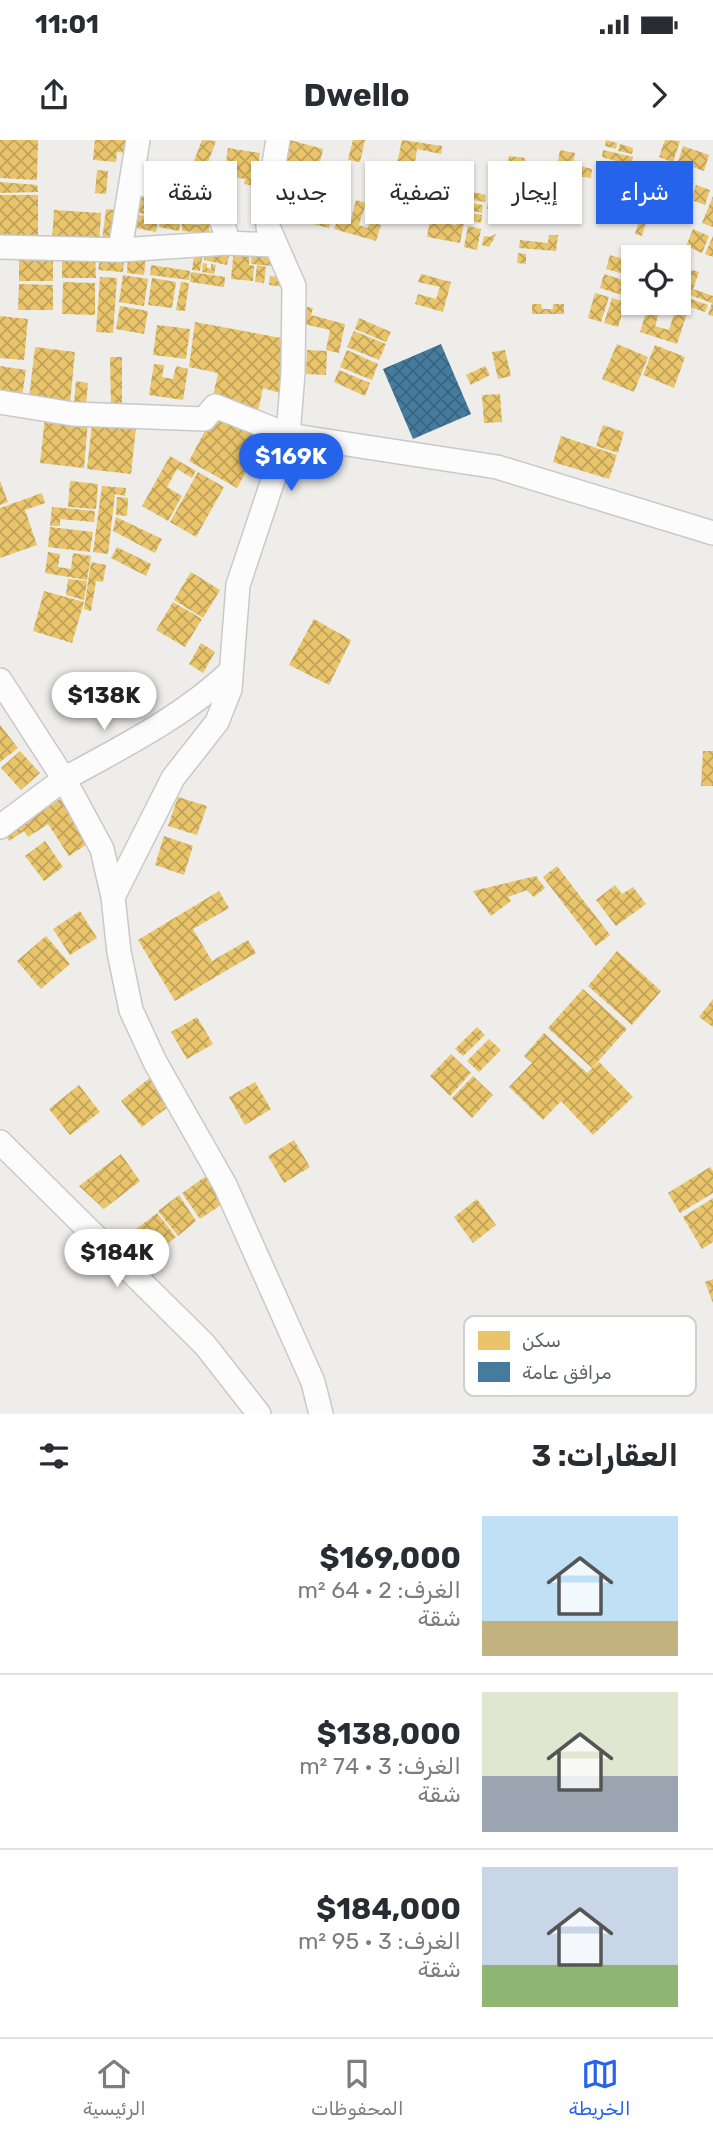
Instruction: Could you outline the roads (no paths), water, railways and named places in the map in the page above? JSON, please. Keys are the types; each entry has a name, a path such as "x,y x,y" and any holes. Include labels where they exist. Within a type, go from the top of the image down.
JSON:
{"street":[{"path":"120,250 138,140"},
{"path":"113,897 173,778 217,722 230,689 238,585 288,435 293,373 294,286 268,227 267,204 278,140"},
{"path":"131,182 205,197 227,231 227,243"},
{"path":"0,247 120,250 227,243 275,245"},
{"path":"0,402 73,414 204,419 215,406 288,435 496,467 713,533"},
{"path":"0,827 64,779 159,726 212,689 231,671"},
{"path":"0,680 64,779 102,849 113,897 119,952 131,1010 155,1062 225,1185 313,1381 321,1414"},
{"path":"0,1142 205,1345 259,1414"}]}
